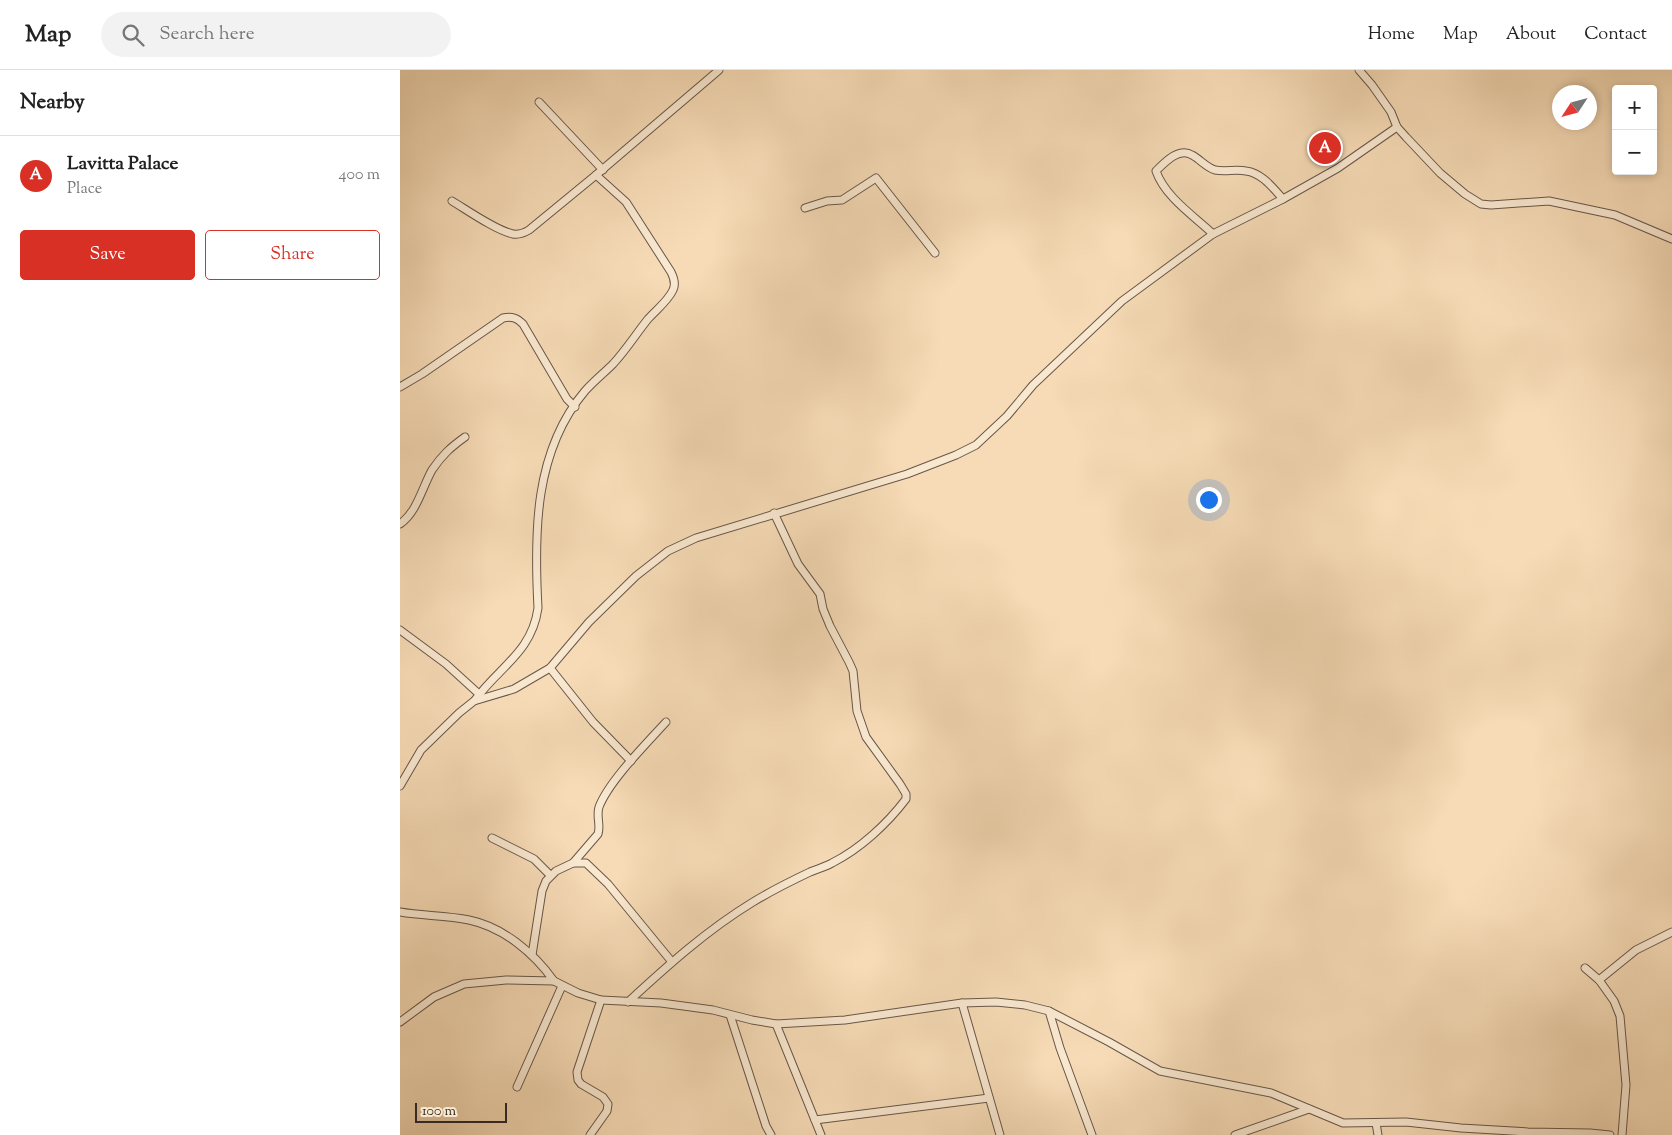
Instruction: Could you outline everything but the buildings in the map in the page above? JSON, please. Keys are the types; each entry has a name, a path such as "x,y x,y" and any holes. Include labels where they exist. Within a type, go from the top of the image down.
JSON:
{"street":[{"path":"452,201 500,228 513,234 523,234 602,170 719,70"},
{"path":"1359,70 1391,112 1397,126 1440,172 1465,194 1481,204 1491,206 1549,201 1616,215 1672,239"},
{"path":"539,102 602,170"},
{"path":"477,698 514,689 550,668 589,622 636,576 668,551 696,538 907,474 976,445 1007,416 1032,385 1122,301 1213,234 1283,199 1338,168 1397,126"},
{"path":"1213,234 1178,202 1158,178 1156,171 1178,154 1191,154 1208,167 1217,170 1253,173 1262,178 1283,199"},
{"path":"400,786 425,745 448,722 477,698 487,684 526,643 536,622 538,608 538,521 545,469 559,432 587,389 613,364 633,337 670,295 675,286 671,272 626,202 596,175"},
{"path":"806,208 827,201 842,200 876,178 935,253"},
{"path":"400,387 504,318 511,316 523,324 567,399 575,407"},
{"path":"400,524 417,502 432,472 447,450 465,437"},
{"path":"628,1002 703,937 753,902 834,862 855,848 879,829 906,799 906,794 900,784 864,731 857,711 853,671 830,626 823,609 820,594 798,564 774,513"},
{"path":"400,630 446,664 477,698"},
{"path":"550,668 593,722 631,761"},
{"path":"532,955 542,891 546,881 550,875 573,863 598,834 597,815 604,796 631,761 666,722"},
{"path":"492,838 534,859 550,875"},
{"path":"573,863 586,863 602,878 672,962"},
{"path":"400,912 427,917 454,918 478,922 513,941 532,955 554,981 562,986 601,1000 661,1002 712,1010 776,1024 845,1020 962,1003 996,1002 1025,1005 1049,1010 1160,1071 1201,1081 1271,1093 1344,1123 1406,1122 1461,1131 1610,1135"},
{"path":"1599,980 1636,950 1672,932"},
{"path":"1585,968 1599,980 1614,1001 1620,1016 1626,1085 1622,1135"},
{"path":"400,1022 434,997 464,984 506,980 554,981"},
{"path":"517,1087 562,986"},
{"path":"590,1135 607,1112 608,1104 603,1097 581,1084 578,1080 577,1072 601,1000"},
{"path":"962,1003 1000,1135"},
{"path":"1049,1010 1060,1048 1092,1135"},
{"path":"730,1015 766,1126 771,1135"},
{"path":"776,1024 821,1135"},
{"path":"815,1120 988,1098"},
{"path":"1235,1135 1309,1108"},
{"path":"1376,1123 1378,1135"}],"place":[{"name":"Lavitta Palace","path":"1325,148"}]}
